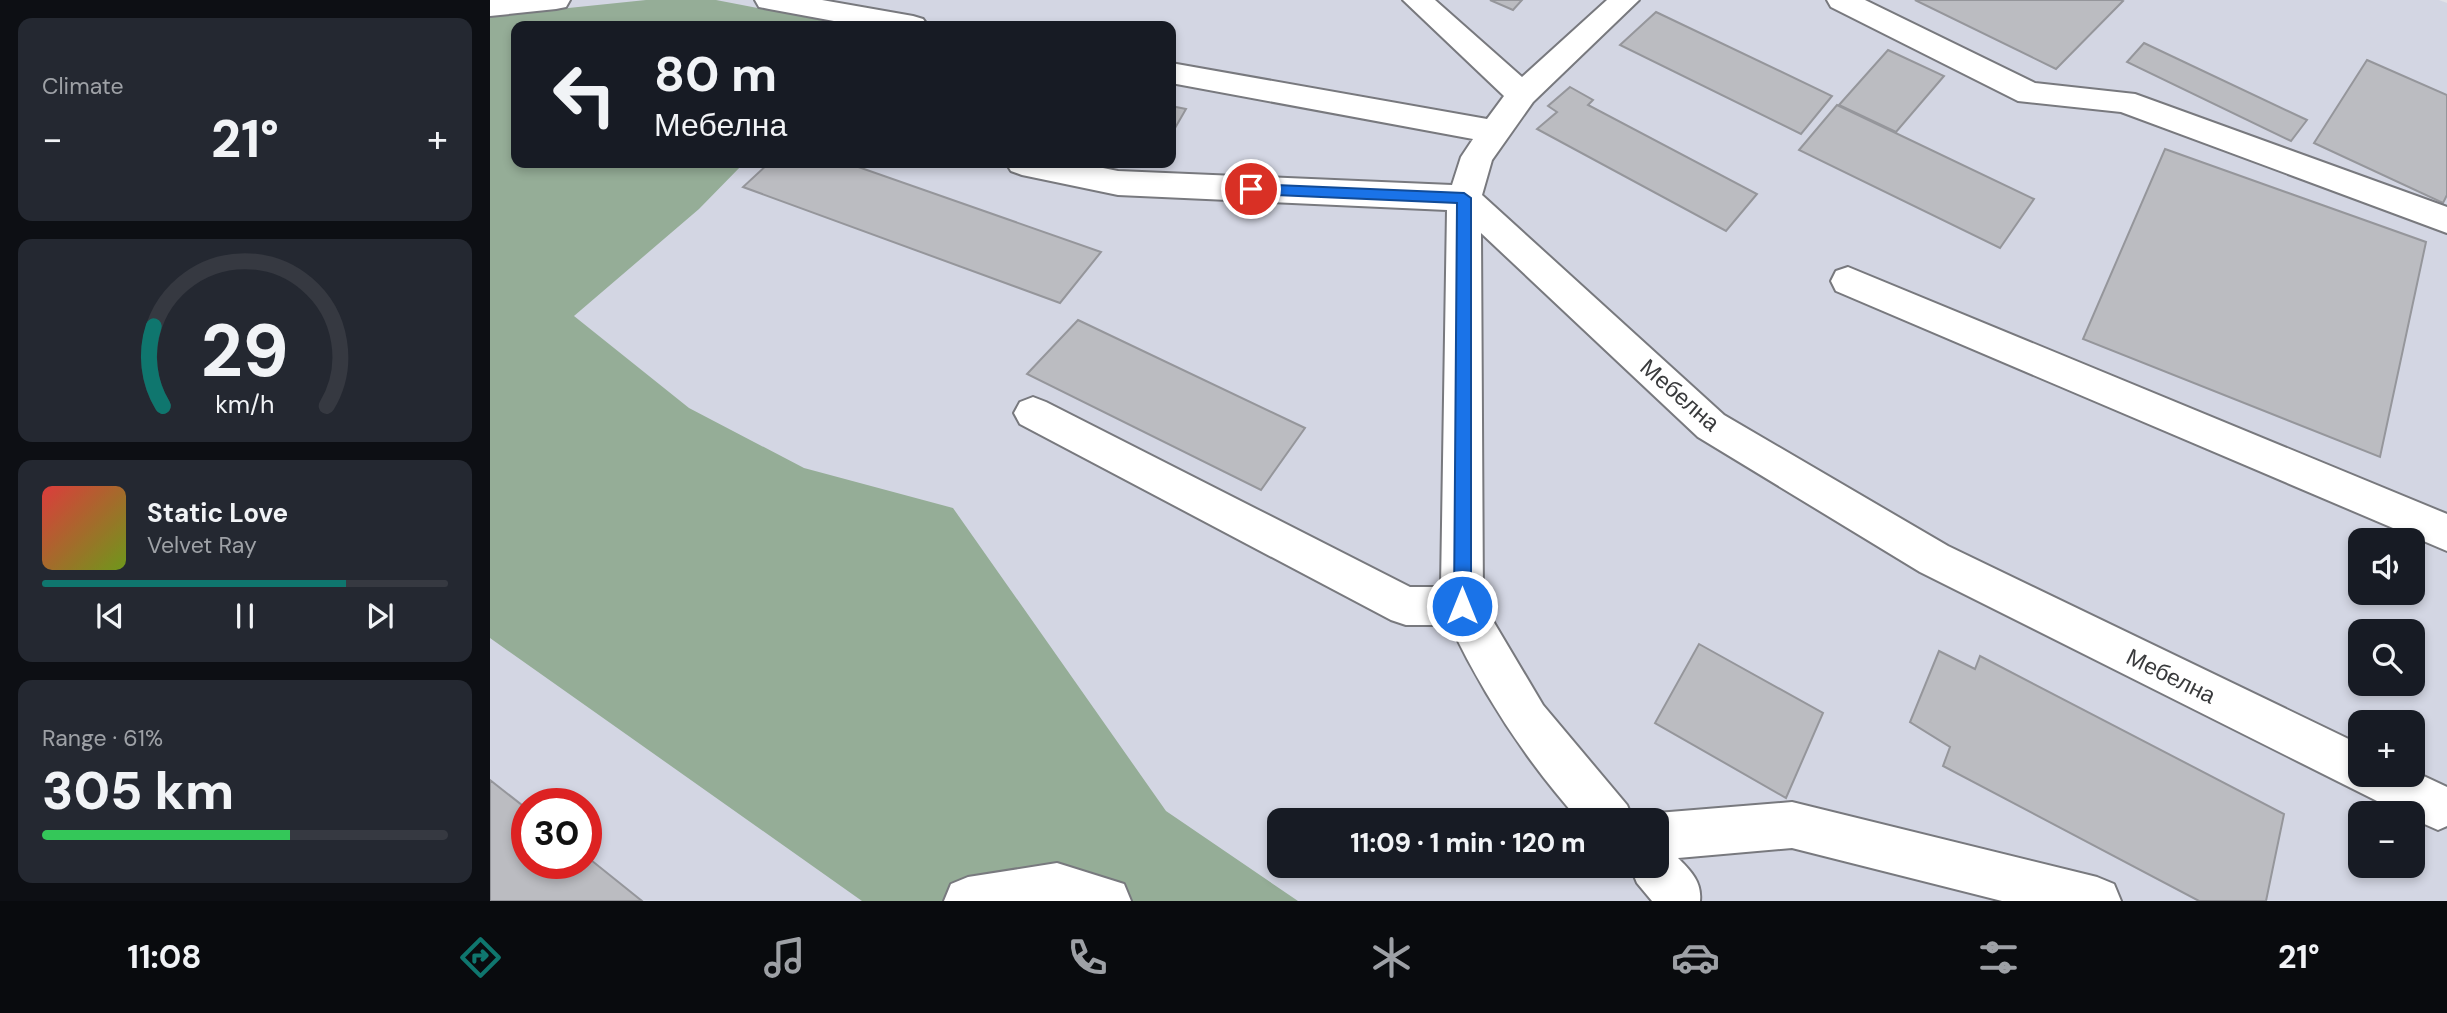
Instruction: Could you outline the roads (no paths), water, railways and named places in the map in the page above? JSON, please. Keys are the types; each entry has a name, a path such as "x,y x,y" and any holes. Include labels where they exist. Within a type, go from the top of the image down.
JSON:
{"street":[{"path":"490,7 556,0"},
{"path":"769,0 884,21"},
{"path":"1417,0 1522,94"},
{"path":"1599,808 1565,773 1484,652 1462,606 1464,198 1477,157 1522,94 1625,0"},
{"path":"1841,0 2029,93 2124,102 2447,220"},
{"path":"1176,74 1495,132"},
{"path":"1046,168 1118,183 1464,198"},
{"name":"Мебелна","path":"1464,198 1712,426 1934,559 2348,763"},
{"path":"1848,281 2447,533"},
{"path":"1034,413 1406,606 1462,606"},
{"path":"2397,787 2438,807"},
{"path":"1669,835 1792,825 2097,901"},
{"path":"1665,878 1677,891 1676,901"},
{"path":"968,901 1057,887 1107,901"}]}
